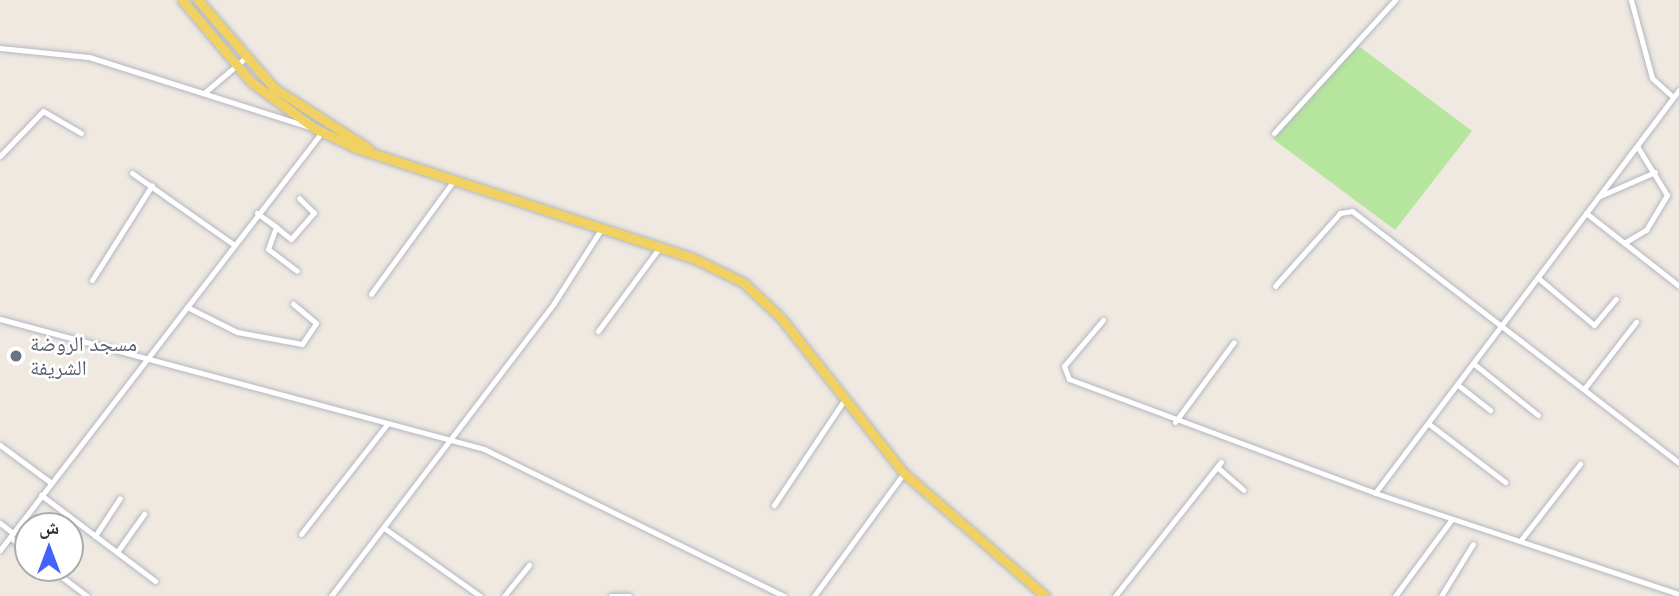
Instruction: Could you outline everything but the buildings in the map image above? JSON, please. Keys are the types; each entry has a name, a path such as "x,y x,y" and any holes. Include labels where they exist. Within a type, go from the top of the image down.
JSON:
{"main road":[{"path":"182,0 237,67 318,130 376,153 725,271 757,293 843,402 904,473 1045,596"},
{"path":"198,0 244,59 291,103 376,153"}],"street":[{"path":"1275,134 1395,0"},
{"path":"1631,0 1652,78 1673,97"},
{"path":"0,48 89,57 318,130 187,307 152,359 50,482 0,550"},
{"path":"204,93 244,59"},
{"path":"1375,493 1679,90"},
{"path":"0,156 43,111 81,133"},
{"path":"1624,243 1646,230 1667,198 1637,146"},
{"path":"1599,196 1654,172"},
{"path":"132,173 233,244"},
{"path":"371,294 456,179"},
{"path":"92,280 152,185"},
{"path":"257,213 293,238 314,213 299,198"},
{"path":"1275,286 1348,209 1679,463"},
{"path":"1586,214 1679,286"},
{"path":"276,227 268,249 297,271"},
{"path":"331,596 554,303 602,228"},
{"path":"598,331 660,247"},
{"path":"1538,278 1594,324 1616,299"},
{"path":"187,307 237,332 302,344 316,323 293,304"},
{"path":"0,319 388,423 511,461 784,596"},
{"path":"1103,320 1066,363 1065,376 1175,422 1375,493 1679,594"},
{"path":"1584,389 1636,322"},
{"path":"1175,422 1234,342"},
{"path":"1474,364 1538,415"},
{"path":"1458,385 1490,410"},
{"path":"774,505 843,402"},
{"path":"301,534 388,423"},
{"path":"1429,424 1505,482"},
{"path":"0,445 50,482"},
{"path":"1520,541 1580,464"},
{"path":"1115,596 1219,465 1243,490"},
{"path":"814,596 904,473"},
{"path":"41,495 155,582"},
{"path":"95,536 120,498"},
{"path":"117,552 144,514"},
{"path":"1395,596 1452,519"},
{"path":"0,523 14,538"},
{"path":"384,528 480,596"},
{"path":"1441,596 1473,544"},
{"path":"504,596 529,565"},
{"path":"68,582 87,596"},
{"path":"611,596 618,591 629,596"}],"green space":[{"path":"1356,44 1472,131 1395,230 1273,139"}],"place":[{"name":"مسجد الروضة الشريفة","path":"16,356"}]}
